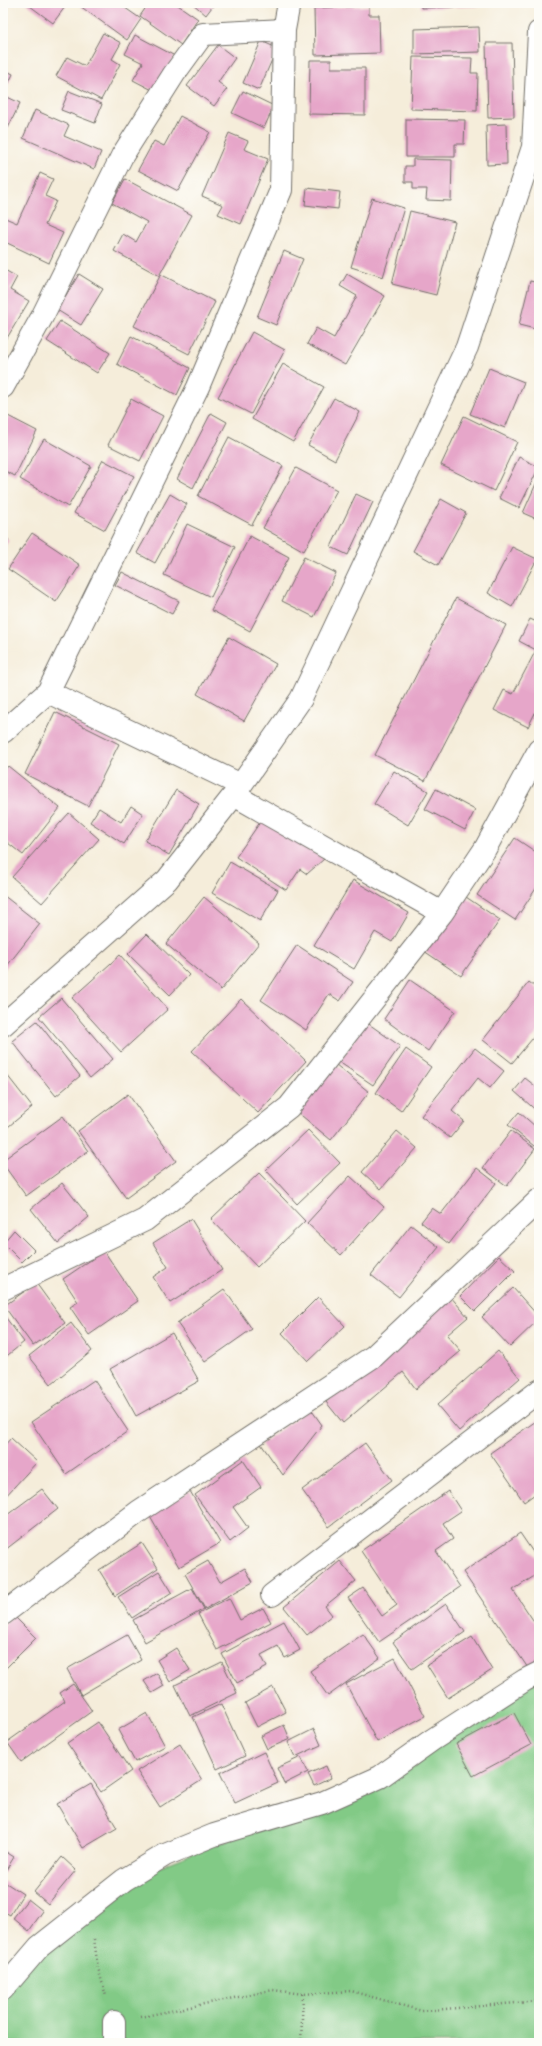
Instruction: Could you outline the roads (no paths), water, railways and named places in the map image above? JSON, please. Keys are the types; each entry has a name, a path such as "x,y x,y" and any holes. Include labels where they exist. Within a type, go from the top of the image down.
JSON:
{"street":[{"path":"3,732 48,692 198,387 281,190 284,30 289,3"},
{"path":"3,387 42,317 122,156 174,74 203,34 284,30"},
{"path":"3,1025 167,880 237,790 300,699 467,347 533,147 539,32"},
{"path":"48,692 237,790 442,913"},
{"path":"3,1289 145,1220 289,1107 442,913 485,849 539,750"},
{"path":"3,1614 138,1512 374,1356 539,1200"},
{"path":"272,1595 539,1391"},
{"path":"3,1989 39,1947 78,1914 124,1880 164,1855 214,1835 322,1803 380,1777 432,1740 525,1680 539,1673"}]}
